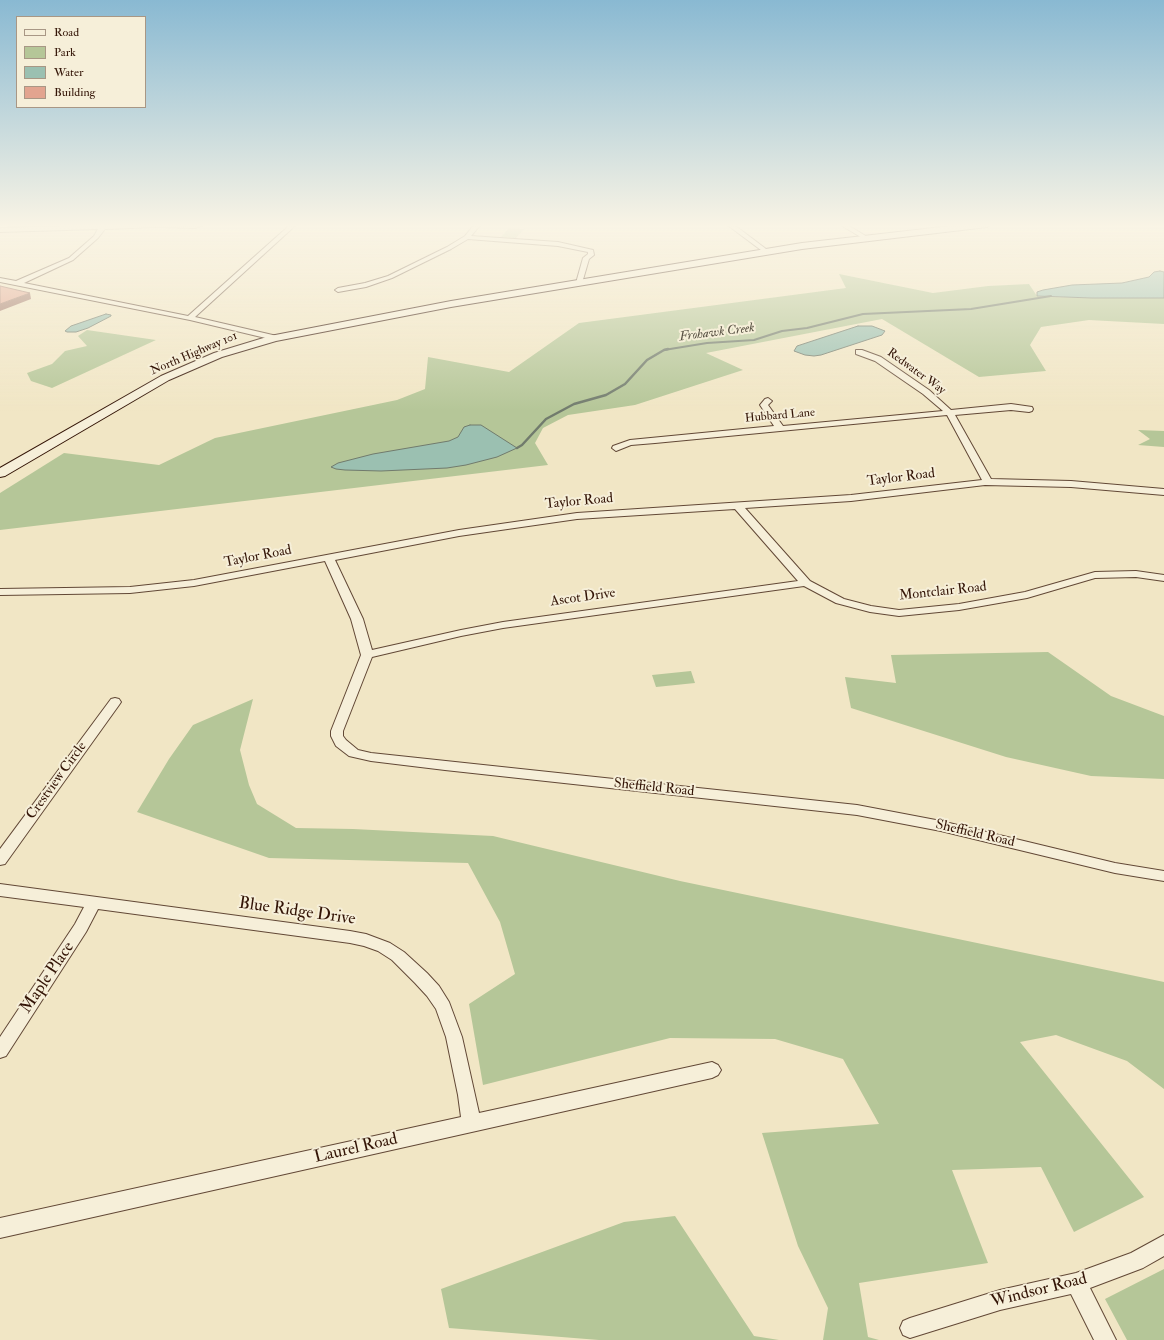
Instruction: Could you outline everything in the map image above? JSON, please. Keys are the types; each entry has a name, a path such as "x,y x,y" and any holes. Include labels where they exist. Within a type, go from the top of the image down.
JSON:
{"main road":[{"name":"North Highway 101","path":"0,473 165,378 218,355 274,338 444,306 563,287"}],"street":[{"path":"35,287 190,318 274,338"},
{"path":"190,318 225,287"},
{"path":"338,290 358,287"},
{"name":"Redwater Way","path":"859,352 878,359 926,392 948,412 988,482"},
{"path":"768,401 764,405 780,428"},
{"name":"Hubbard Lane","path":"616,448 630,443 1011,406 1029,409"},
{"name":"Taylor Road","path":"0,592 130,590 172,586 329,558 459,532 542,520 608,513 851,498 988,482 1063,484 1164,492"},
{"name":"Montclair Road","path":"738,506 806,583 831,596 870,610 899,613 959,607 1042,591 1095,575 1129,574 1164,578"},
{"path":"329,558 357,619 367,655"},
{"name":"Ascot Drive","path":"367,655 461,633 503,625 806,583"},
{"name":"Sheffield Road","path":"367,655 337,731 337,736 341,744 361,756 857,810 941,826 1116,868 1164,876"},
{"name":"Crestview Circle","path":"0,860 114,702"},
{"name":"Blue Ridge Drive","path":"0,890 93,904 350,937 366,940 384,947 398,956 421,978 443,1008 454,1037 467,1095 471,1123"},
{"name":"Maple Place","path":"0,1051 81,928 93,904"},
{"name":"Laurel Road","path":"0,1228 712,1070"},
{"name":"Windsor Road","path":"910,1328 1000,1300 1076,1283 1136,1261 1164,1245"},
{"path":"1076,1283 1105,1340"}],"green space":[{"path":"845,287 901,287 933,293 984,287 1031,287 1037,296 1042,297 1164,298 1164,324 1089,320 1041,327 1030,345 1046,371 979,377 882,319 706,353 743,370 635,405 568,415 543,428 535,443 548,465 0,530 0,493 64,453 159,465 215,438 397,400 425,389 428,357 509,372 579,323 846,288"},
{"path":"87,330 156,340 52,388 31,381 27,373 52,364 65,351 87,346 78,336"},
{"path":"1138,430 1164,431 1164,447 1138,445 1150,439"},
{"path":"1048,652 1111,696 1164,716 1164,779 1091,776 1006,757 851,708 845,677 896,683 891,655"},
{"path":"691,671 695,683 656,687 652,675"},
{"path":"253,699 240,750 249,785 257,804 296,828 353,829 493,836 680,881 1164,982 1164,1089 1127,1061 1056,1035 1020,1042 1144,1197 1074,1232 1041,1167 952,1170 988,1263 859,1283 868,1337 879,1340 823,1340 828,1308 798,1246 762,1133 879,1124 843,1059 775,1039 670,1038 483,1085 469,1004 515,974 500,922 468,863 269,858 137,812 169,759 193,725"},
{"path":"675,1216 754,1336 779,1340 599,1340 449,1328 441,1289 624,1222"},
{"path":"1164,1269 1164,1340 1127,1340 1105,1299"}],"water":[{"path":"1063,287 1164,287 1164,298 1037,296 1037,292"},
{"path":"106,314 111,316 88,328 76,332 65,331 71,326"},
{"path":"858,326 872,326 885,331 882,335 821,355 805,355 794,351 797,346"},
{"path":"470,425 481,425 517,448 497,457 447,468 381,471 345,470 331,467 338,463 373,454 449,441 458,437 464,427"}],"building":[{"path":"0,287 30,293 0,304"}],"waterway":[{"name":"Frohawk Creek","path":"664,350 707,343 754,340 782,331 807,328 863,314 971,309 1051,296"},
{"name":"Frohawk Creek","path":"664,350 668,349"},
{"name":"Frohawk Creek","path":"517,448 522,445 546,419 574,404 606,395 625,384 647,360 664,350"}]}
